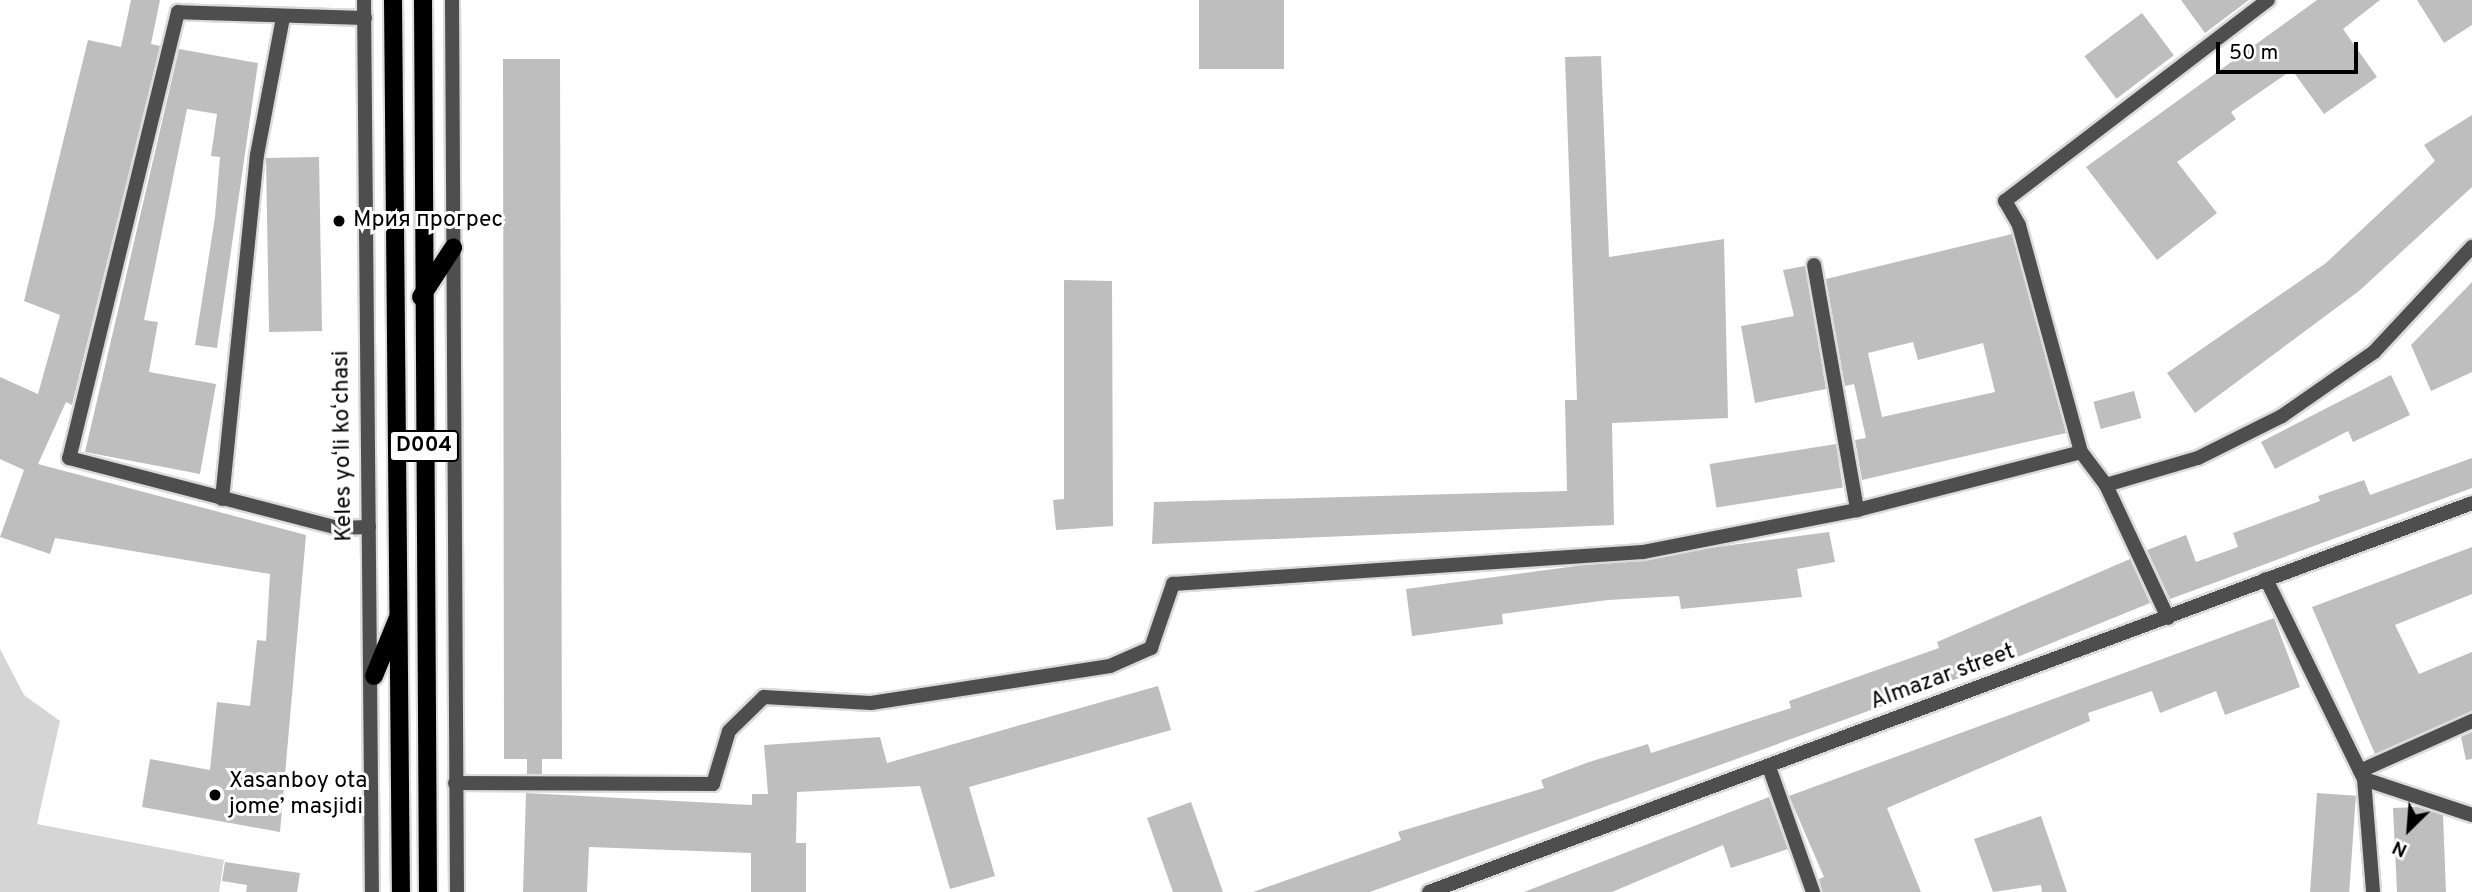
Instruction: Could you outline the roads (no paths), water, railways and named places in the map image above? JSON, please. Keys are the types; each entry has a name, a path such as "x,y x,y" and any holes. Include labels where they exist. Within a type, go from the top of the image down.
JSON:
{"main road":[{"name":"D004","path":"393,0 401,611 401,892"},
{"name":"D004","path":"423,0 421,297 428,892"},
{"path":"421,297 453,248"},
{"path":"374,676 401,611"}],"street":[{"name":"Keles yoʻli koʻchasi","path":"364,0 369,527 374,676 372,892"},
{"path":"453,0 457,892"},
{"path":"2168,618 2106,485 2081,453 2027,250 2005,201 2268,0"},
{"path":"365,18 177,12 69,458 338,528 369,527"},
{"path":"222,499 257,155 283,17"},
{"path":"2106,485 2198,458 2282,416 2374,352 2472,247"},
{"path":"1814,265 1857,510"},
{"path":"456,783 713,784 729,731 764,697 871,703 1110,666 1151,648 1173,584 1643,552 1857,510 2081,453"},
{"name":"Almazar street","path":"1436,891 2472,503"},
{"path":"2266,579 2362,775 2373,892"},
{"path":"2362,775 2472,722"},
{"path":"1769,767 1813,892"},
{"path":"2362,775 2472,815"}],"place":[{"name":"Мрия прогрес","path":"339,221"},
{"name":"Xasanboy ota jome’ masjidi","path":"215,795"}]}
